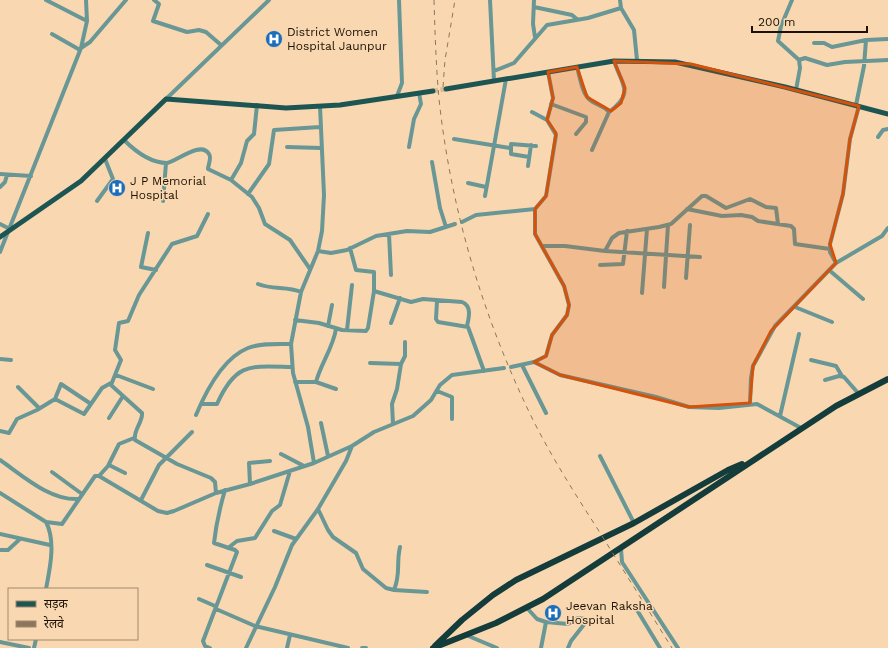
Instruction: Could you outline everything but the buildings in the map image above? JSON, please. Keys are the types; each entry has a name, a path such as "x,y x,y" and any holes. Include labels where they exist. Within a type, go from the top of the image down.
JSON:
{"highway":[{"path":"433,648 527,608 621,549 802,428 858,393 888,379"},
{"path":"433,648 462,620 492,595 516,580 634,523 728,470 752,460"}],"main road":[{"path":"446,89 614,61 638,60 683,63 794,89 888,114"},
{"path":"0,237 81,181 166,99 286,108 320,106 432,91"}],"street":[{"path":"46,0 87,21"},
{"path":"0,252 80,49 87,21 86,0"},
{"path":"80,49 96,36 126,0"},
{"path":"154,0 159,4 153,21 187,32 199,30 206,32 222,45"},
{"path":"166,99 269,0"},
{"path":"397,96 402,83 399,0"},
{"path":"490,0 494,81"},
{"path":"534,0 533,24 536,37"},
{"path":"620,0 621,8 634,30 638,60"},
{"path":"792,0 781,26 778,42 799,60 800,68 794,89"},
{"path":"534,7 572,15 578,20"},
{"path":"494,71 514,63 547,25 578,20 621,8"},
{"path":"52,34 80,49"},
{"path":"814,43 826,44 832,47 866,40 888,39"},
{"path":"836,263 830,249 843,194 866,40"},
{"path":"799,60 805,58 827,65 864,60 888,60"},
{"path":"592,150 609,116 609,112 621,103 625,88 623,80 618,74 614,61"},
{"path":"577,67 587,97 591,101 607,109 609,112"},
{"path":"547,120 552,104 552,90 548,72"},
{"path":"485,196 506,79"},
{"path":"409,147 414,119 421,104 420,93"},
{"path":"552,104 586,117 586,122 576,134"},
{"path":"231,180 242,163 247,142 254,134 258,105"},
{"path":"314,462 308,427 295,382 290,344 301,292 318,251 322,231 324,201 320,106"},
{"path":"510,367 534,362 546,356 552,335 567,315 569,305 564,286 535,234 536,209 546,196 556,135 547,120 532,112"},
{"path":"248,194 268,164 274,130 320,127"},
{"path":"878,137 883,130 888,130"},
{"path":"454,139 510,148"},
{"path":"124,140 140,154 166,163 191,151 205,151 210,156 208,169 231,180 248,194 257,203 266,224 290,240 310,269"},
{"path":"510,148 513,143 536,146"},
{"path":"528,166 531,145"},
{"path":"287,147 321,148"},
{"path":"510,148 512,154 529,157"},
{"path":"98,201 113,180 105,159"},
{"path":"432,162 440,208 446,227"},
{"path":"163,201 166,163"},
{"path":"0,174 31,176"},
{"path":"0,188 5,182 7,174"},
{"path":"468,183 486,187"},
{"path":"605,251 615,235 627,231 668,225 677,219 697,199 704,196 723,207 730,208"},
{"path":"724,216 730,208 751,199 763,206 777,209 778,224"},
{"path":"462,222 476,216 536,209"},
{"path":"687,209 724,216 738,214 752,217 758,222 778,224 794,228 796,245 830,249"},
{"path":"55,399 84,414 102,388 111,383 116,375 121,360 116,350 119,323 127,322 137,300 174,243 196,236 208,214"},
{"path":"0,224 9,231"},
{"path":"318,251 331,253 350,248 372,238 389,234 407,231 430,232 455,224"},
{"path":"664,287 668,225"},
{"path":"686,278 690,225"},
{"path":"642,293 647,228"},
{"path":"750,403 753,366 774,326 795,307 836,263 886,233 888,228"},
{"path":"600,265 623,264 627,231"},
{"path":"148,233 141,267 156,270"},
{"path":"389,234 391,275"},
{"path":"542,246 565,246 588,250 700,257"},
{"path":"295,320 328,326 336,329 368,330 374,291 374,272 356,270 350,248"},
{"path":"829,270 863,298"},
{"path":"258,284 269,288 294,289 301,292"},
{"path":"347,330 352,285"},
{"path":"374,291 414,302 422,299 465,303 470,313 467,326 484,371"},
{"path":"391,322 400,298"},
{"path":"437,301 436,319 438,322 467,326"},
{"path":"328,326 332,304"},
{"path":"795,307 832,322"},
{"path":"316,382 332,346 336,329"},
{"path":"780,416 799,334"},
{"path":"393,424 392,404 397,389 401,364 405,356 405,342"},
{"path":"196,415 201,404 226,365 243,351 255,346 290,344"},
{"path":"0,359 11,360"},
{"path":"811,360 836,366 842,376 858,393"},
{"path":"534,362 560,376 648,395 689,407 719,408 750,403 760,405 802,428"},
{"path":"370,363 401,364"},
{"path":"522,364 546,413"},
{"path":"201,404 217,404 229,382 245,368 260,366 292,367"},
{"path":"99,476 158,510 166,513 216,493 250,484 304,466 352,446 365,438 419,412 431,400 445,380 452,374 504,368"},
{"path":"116,375 153,389"},
{"path":"825,380 842,376"},
{"path":"295,382 316,382 336,388"},
{"path":"0,493 46,522 62,524 93,477 99,476 109,465 119,444 134,438 142,416 142,413 111,387 111,383"},
{"path":"0,431 9,433 17,419 55,399 61,384 91,404"},
{"path":"18,387 39,408"},
{"path":"437,391 452,397 452,420"},
{"path":"109,418 123,396"},
{"path":"320,423 328,456"},
{"path":"141,500 156,470 192,432"},
{"path":"134,438 166,458 211,478 215,482 216,493"},
{"path":"246,648 296,539 318,509 346,461 352,446"},
{"path":"281,454 304,466"},
{"path":"600,456 634,523"},
{"path":"0,460 44,490 64,498 79,499"},
{"path":"250,484 249,463 270,460"},
{"path":"109,465 126,473"},
{"path":"228,548 237,541 254,538 272,511 278,508 290,471"},
{"path":"52,472 82,494"},
{"path":"210,648 205,646 203,641 236,552 235,550 214,543 217,531 217,520 225,490"},
{"path":"318,509 333,537 356,553 363,569 386,588 394,590 427,592"},
{"path":"46,522 50,536 50,569 46,588"},
{"path":"274,531 296,539"},
{"path":"0,534 50,545"},
{"path":"0,550 8,550 20,539"},
{"path":"394,590 399,578 397,559 400,547"},
{"path":"621,549 622,562 678,648"},
{"path":"207,565 241,578"},
{"path":"199,599 215,606 216,609 255,626 348,648"},
{"path":"527,608 537,619 546,622 568,624 578,618 585,619 586,622 570,641 568,648"},
{"path":"637,610 660,648"},
{"path":"541,648 546,622"},
{"path":"287,648 290,635"},
{"path":"465,635 497,648"},
{"path":"0,642 29,648"}],"highlighted area":[{"path":"614,61 691,64 859,106 850,139 843,194 830,244 836,263 771,331 753,366 750,403 689,407 560,375 534,362 546,356 552,335 567,315 569,305 564,286 535,234 535,209 546,196 556,133 547,120 553,98 548,72 577,67 587,97 611,111 621,103 625,88"}],"tunnel":[{"path":"433,91 446,89"}],"railway":[{"path":"434,0 438,87 444,141 461,224 485,305 516,384 541,436 572,489 672,648"},
{"path":"443,87 445,60 455,0"}],"place":[{"name":"District Women Hospital Jaunpur","path":"274,39"},
{"name":"J P Memorial Hospital","path":"117,188"},
{"name":"Jeevan Raksha Hospital","path":"553,613"}]}
